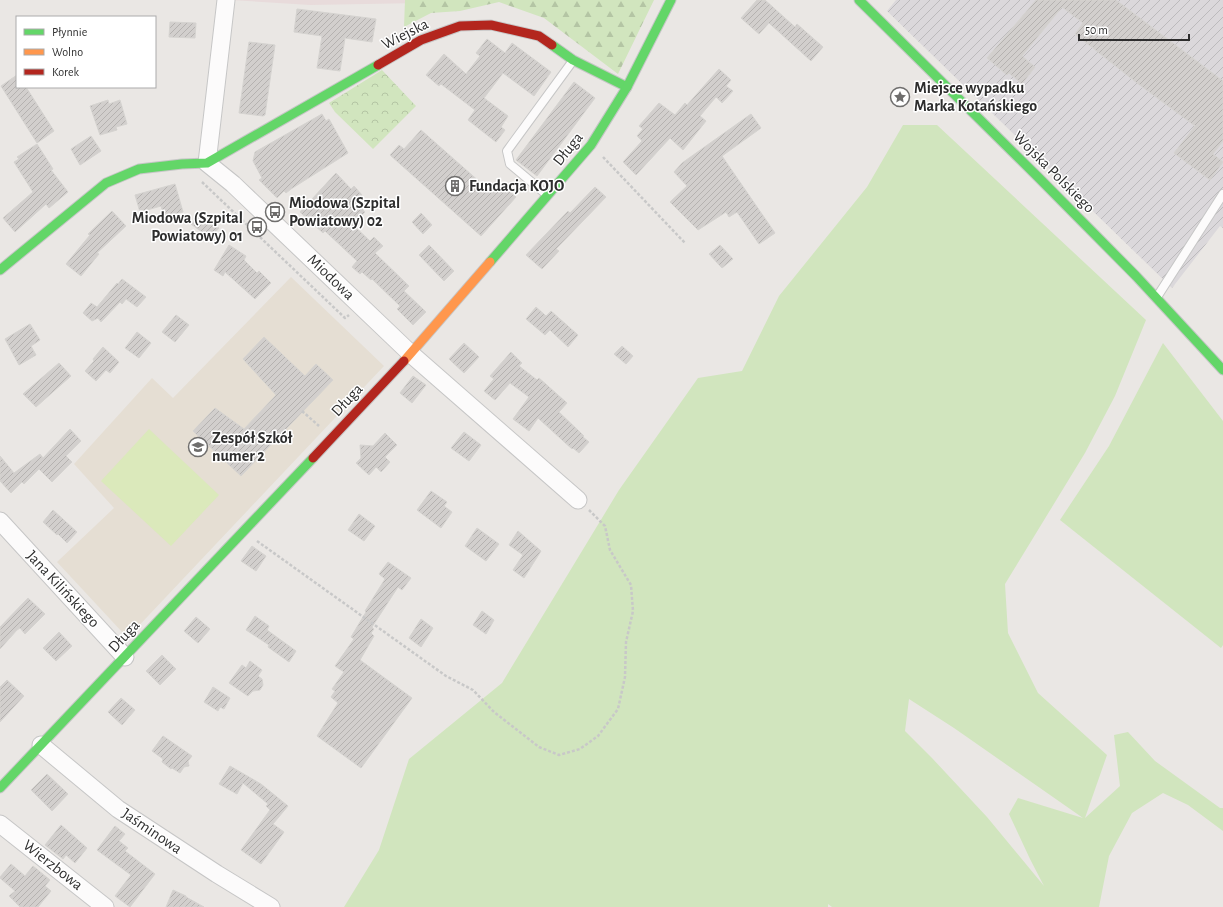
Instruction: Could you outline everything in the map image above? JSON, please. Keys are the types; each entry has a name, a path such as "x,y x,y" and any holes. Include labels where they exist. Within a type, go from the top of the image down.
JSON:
{"street":[{"path":"0,270 106,183 140,169 182,164 207,163 226,0"},
{"name":"Długa","path":"0,788 411,354 592,145 627,87 672,0"},
{"name":"Wojska Polskiego","path":"859,0 1136,276 1223,370"},
{"name":"Wiejska","path":"207,163 421,40 460,26 491,25 539,36 573,60 627,87"},
{"name":"Miodowa","path":"207,163 233,184 411,354 578,500"},
{"name":"Jana Kilińskiego","path":"0,521 125,657"},
{"name":"Jaśminowa","path":"41,745 118,809 217,874 271,907"},
{"name":"Wierzbowa","path":"0,824 105,907"}],"lane":[{"path":"548,196 510,164 507,151 573,60"},
{"path":"1156,298 1223,194"}],"path":[{"path":"592,145 685,243"},
{"path":"302,411 324,430"},
{"path":"244,532 446,676 472,690 494,712 539,747 559,755 580,749 598,736 618,709 625,677 626,642 633,611 631,585 610,550 605,526 578,500"}],"shaded area":[{"path":"231,0 421,0 421,3 310,5"},
{"path":"896,0 1223,0 1223,228 1220,226 1172,288 887,11"},
{"name":"Zespół Szkół numer 2","path":"291,277 384,366 132,633 123,633 57,562 114,508 74,464 152,378 173,398"}],"green space":[{"path":"405,0 654,0 618,74 544,18 499,2 460,11 431,13 404,27"},
{"path":"382,70 416,106 373,149 335,112 329,103"},
{"path":"903,125 937,125 1146,320 1115,396 1085,453 1005,584 1008,633 1038,693 1107,755 1085,818 1120,786 1114,735 1128,732 1155,761 1220,808 1223,808 1223,831 1188,805 1163,793 1132,813 1109,856 1099,907 832,907 828,904 828,907 344,907 379,850 409,759 502,683 619,490 698,378 742,371 779,296 867,187","holes":["909,699 954,728 1083,818 1018,798 1009,814 1044,886 987,817 905,731"]},
{"path":"1163,343 1223,421 1223,645 1221,648 1060,520 1109,446"},
{"path":"149,429 219,495 171,546 101,481"}],"building":[{"path":"757,0 765,0 795,27 797,24 823,47 811,61 769,23 759,34 741,18"},
{"path":"1036,0 1116,0 1223,81 1223,141 1213,154 1223,162 1210,180 1174,153 1195,126 1075,34 1083,23 1062,7 1022,56 1035,67 1022,84 1009,73 1007,75 987,58"},
{"path":"297,9 376,19 372,42 345,38 340,71 317,68 322,36 294,32"},
{"path":"170,22 196,23 195,38 169,37"},
{"path":"487,39 505,53 512,43 551,72 534,96 503,73 484,98 508,116 501,127 505,130 496,142 468,120 475,110 441,84 439,86 426,75 444,54 466,74 480,56 476,53"},
{"path":"249,42 275,45 265,115 263,116 239,113"},
{"path":"719,69 731,80 726,86 733,91 722,103 716,97 700,116 706,121 683,150 670,138 636,175 623,162 642,141 637,136 643,129 639,126 659,103 675,115 685,103 687,105"},
{"path":"16,76 16,88 27,88 54,131 37,143 1,86"},
{"path":"574,82 595,98 537,176 516,160"},
{"path":"108,100 109,104 120,100 127,124 116,127 117,130 100,135 90,106"},
{"path":"322,114 326,121 329,119 348,153 286,193 284,191 277,198 259,180 262,178 253,161 255,152"},
{"path":"751,114 761,128 722,156 775,233 759,244 737,212 729,217 726,212 698,230 670,202 687,186 674,172 682,163"},
{"name":"Fundacja KOJO","path":"421,130 490,191 498,182 516,197 481,236 390,155 399,145 404,149"},
{"path":"91,136 101,151 80,165 71,149"},
{"path":"37,144 53,169 51,170 68,192 49,208 46,204 15,232 3,218 33,192 14,162 19,159 17,157"},
{"path":"336,173 351,189 354,186 362,195 359,198 367,206 363,210 365,212 352,224 370,241 374,237 383,246 375,253 409,286 404,291 426,312 413,325 397,309 400,306 372,279 371,280 362,272 360,274 352,267 357,261 325,231 323,233 300,212"},
{"path":"175,184 183,212 164,217 161,206 140,212 135,195"},
{"path":"595,187 606,197 556,249 559,251 542,269 526,255 568,211 570,213"},
{"path":"112,211 126,226 97,253 99,254 81,276 66,264 90,235 88,234"},
{"path":"200,213 219,228 210,238 191,224"},
{"path":"421,213 432,225 423,234 412,222"},
{"path":"229,245 246,256 244,260 257,273 259,271 271,283 255,299 225,272 223,276 214,270"},
{"path":"429,245 454,271 444,281 419,255"},
{"path":"720,245 733,259 722,268 709,254"},
{"path":"122,279 146,297 137,307 126,299 122,304 120,302 101,322 98,318 92,321 83,313 91,303 97,307"},
{"path":"536,307 546,316 551,311 578,335 568,347 550,330 545,335 526,319"},
{"path":"176,315 189,325 175,342 162,332"},
{"path":"30,324 40,340 31,346 36,355 19,365 5,339"},
{"path":"137,332 151,343 139,358 125,348"},
{"path":"264,337 305,376 316,364 333,380 241,476 193,431 215,408 244,429 276,395 243,359"},
{"path":"464,343 479,357 464,373 449,359"},
{"path":"622,346 633,356 626,364 614,354"},
{"path":"103,347 119,362 110,373 106,370 96,381 85,371"},
{"path":"511,352 522,363 519,366 537,380 539,378 567,403 559,412 589,442 579,453 573,448 572,449 538,418 529,431 513,419 529,397 510,383 495,400 484,391 494,379 490,376"},
{"path":"59,363 71,376 36,407 23,394"},
{"path":"413,376 426,385 412,403 400,393"},
{"path":"70,429 81,441 66,456 72,462 52,482 39,469 24,484 22,482 11,493 0,481 0,456 14,473 40,454 43,458"},
{"path":"464,432 481,445 469,461 451,448"},
{"path":"385,433 397,445 385,457 390,462 381,472 376,467 369,475 356,463 361,458 360,445 373,446"},
{"path":"431,491 447,502 444,506 452,512 441,528 417,510"},
{"path":"53,510 77,532 67,543 43,522"},
{"path":"359,514 375,526 364,541 348,530"},
{"path":"477,528 499,544 486,561 465,546"},
{"path":"518,531 541,551 524,578 513,570 523,555 509,545"},
{"path":"252,546 266,556 256,571 241,561"},
{"path":"388,562 411,578 402,590 398,587 372,627 374,629 371,633 374,636 360,660 412,698 361,768 317,736 338,703 331,697 335,691 332,689 344,672 335,666 354,639 351,637 385,579 379,574"},
{"path":"28,598 45,614 25,634 20,628 17,630 0,649 0,627"},
{"path":"482,611 494,620 486,634 473,625"},
{"path":"255,616 269,626 267,630 296,651 289,662 268,647 269,645 246,630"},
{"path":"196,617 210,629 198,643 184,631"},
{"path":"421,619 433,628 421,647 409,638"},
{"path":"59,632 72,646 56,661 43,648"},
{"path":"162,655 176,669 160,685 146,671"},
{"path":"250,661 262,670 258,676 262,679 263,685 260,690 253,691 248,696 229,683 242,665 246,668"},
{"path":"7,680 24,696 0,722 0,687"},
{"path":"213,687 230,698 224,709 220,707 218,711 204,702"},
{"path":"121,698 135,710 122,725 108,712"},
{"path":"163,736 192,756 188,761 189,766 184,767 180,773 172,768 171,769 162,762 163,759 152,751"},
{"path":"230,766 261,784 288,806 273,824 284,832 261,864 241,850 270,810 266,806 268,804 243,783 237,794 219,784"},
{"path":"47,774 68,794 52,811 31,790"},
{"path":"61,825 87,848 75,863 66,855 63,859 45,845"},
{"path":"115,826 125,834 119,841 128,848 125,851 155,874 130,907 115,896 131,875 97,850"},
{"path":"11,864 25,876 33,866 50,880 45,886 51,891 38,907 20,907 9,896 15,891 0,877"},
{"path":"173,890 186,896 204,907 166,907"}],"traffic: fast":[{"path":"490,262 591,145 627,87 671,0"},
{"path":"859,0 1136,276 1223,370"},
{"path":"552,45 573,60 627,87"},
{"path":"0,270 106,183 139,169 182,164 207,163 378,65"},
{"path":"0,788 313,458"}],"traffic: slow":[{"path":"404,361 490,262"}],"traffic: jam":[{"path":"378,65 421,40 460,26 491,25 539,36 552,45"},
{"path":"313,458 404,361"}],"place":[{"name":"Miejsce wypadku Marka Kotańskiego","path":"900,97"},
{"name":"Fundacja KOJO","path":"455,186"},
{"name":"Miodowa (Szpital Powiatowy) 02","path":"275,212"},
{"name":"Miodowa (Szpital Powiatowy) 01","path":"257,227"},
{"name":"Zespół Szkół numer 2","path":"198,447"}]}
